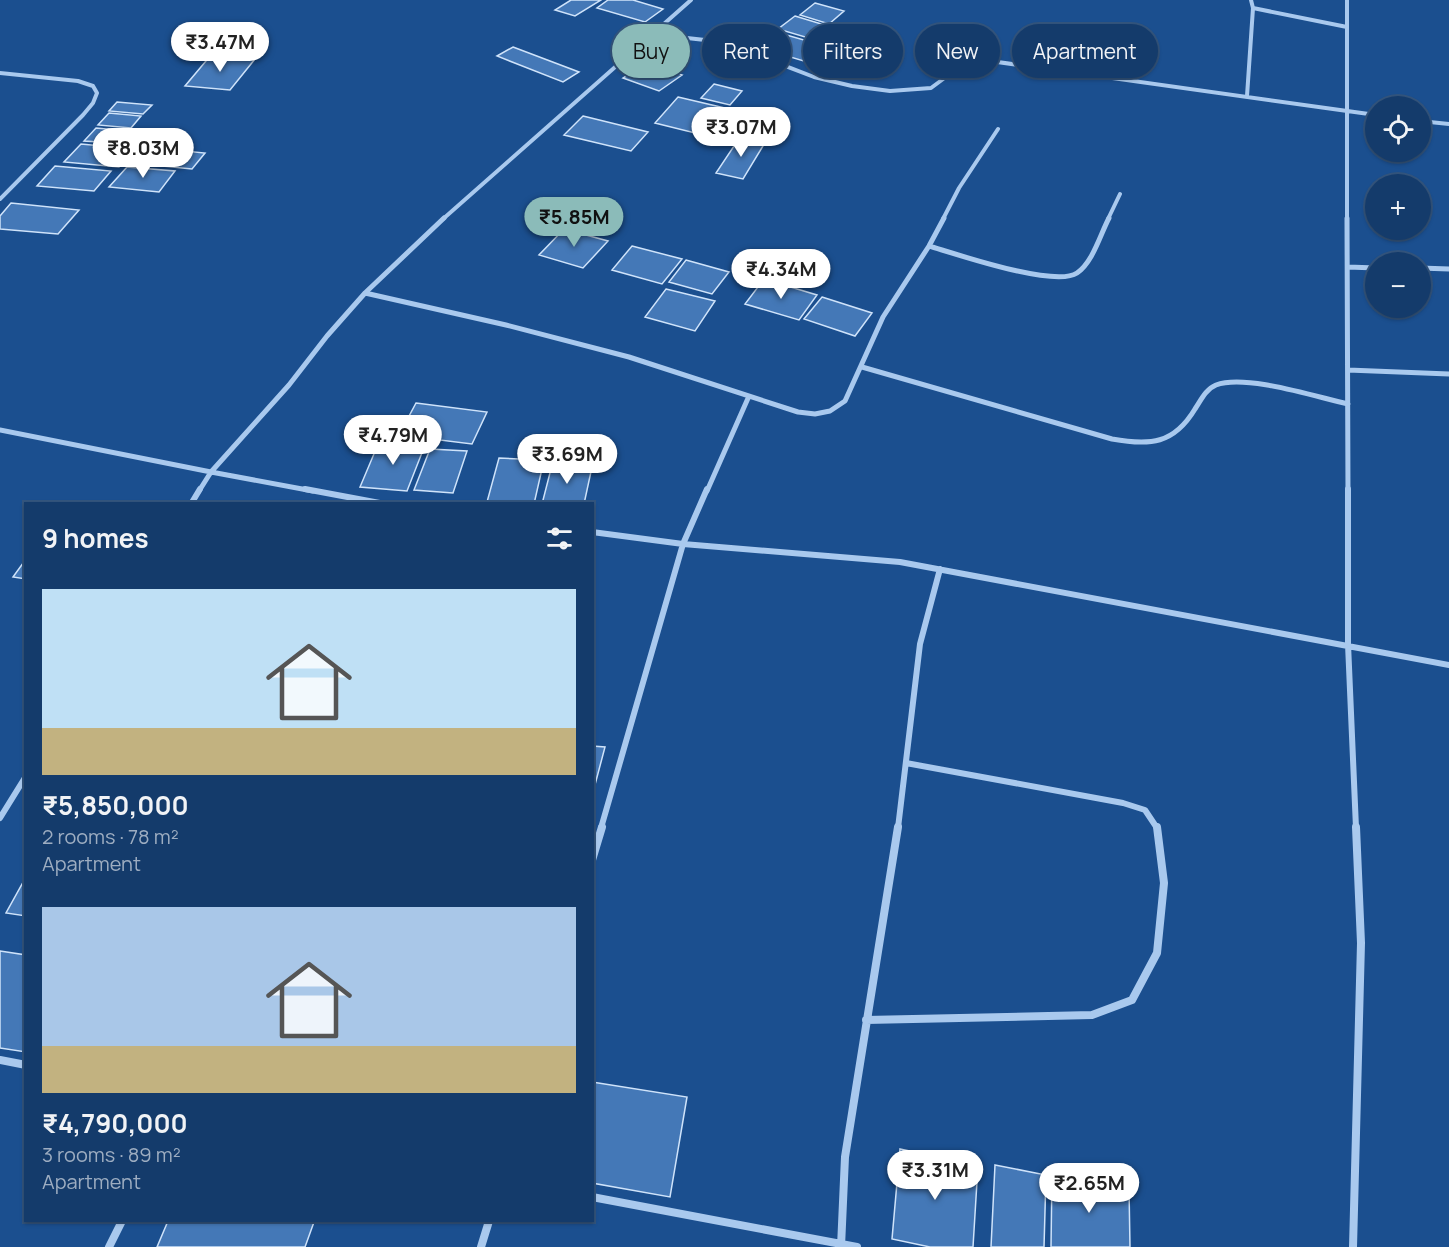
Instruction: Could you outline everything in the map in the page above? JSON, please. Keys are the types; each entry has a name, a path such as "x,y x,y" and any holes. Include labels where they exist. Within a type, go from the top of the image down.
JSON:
{"street":[{"path":"663,24 691,0"},
{"path":"1247,96 1253,8 1251,0"},
{"path":"1347,0 1348,644 1361,943 1353,1247"},
{"path":"1253,8 1347,27"},
{"path":"690,39 732,45 783,68 823,80 888,91 921,91 938,86 966,61 976,58 1365,113"},
{"path":"192,502 211,472 289,385 327,336 365,293 465,198 612,68"},
{"path":"0,73 78,81 93,86 97,93 93,103 83,115 0,199"},
{"path":"1431,122 1449,124"},
{"path":"365,293 506,325 629,357 798,412 815,414 830,411 846,401 883,317 929,246 958,188 998,129"},
{"path":"929,246 1025,273 1056,278 1075,274 1086,265 1120,194"},
{"path":"1348,267 1365,268"},
{"path":"1431,268 1449,269"},
{"path":"862,366 1112,439 1143,444 1161,442 1174,434 1188,421 1205,392 1216,385 1228,383 1259,386 1348,404"},
{"path":"1348,370 1449,374"},
{"path":"594,853 683,544 749,396"},
{"path":"0,430 374,502"},
{"path":"594,532 683,544 900,562 1348,644 1449,665"},
{"path":"841,1246 845,1157 902,804 920,644 940,569"},
{"path":"866,1020 1092,1015 1132,1000 1156,953 1164,884 1157,826 1145,810 1123,803 906,763"},
{"path":"0,818 24,779"},
{"path":"0,1060 24,1065"},
{"path":"594,1197 841,1246 857,1247"},
{"path":"109,1247 122,1222"},
{"path":"481,1247 489,1222"}],"building":[{"path":"571,0 601,0 575,16 555,10"},
{"path":"608,0 633,0 663,9 645,22 597,8"},
{"path":"815,3 844,11 829,24 800,15"},
{"path":"795,16 821,24 803,24 803,36 791,33 791,24 785,24"},
{"path":"791,36 803,40 803,61 791,57"},
{"path":"513,47 579,72 563,82 497,56"},
{"path":"211,55 255,59 230,90 185,86"},
{"path":"623,78 678,78 659,91"},
{"path":"714,84 742,91 730,105 701,98"},
{"path":"678,97 729,109 707,136 655,123"},
{"path":"117,102 152,105 143,114 109,111"},
{"path":"109,113 141,116 131,128 98,125"},
{"path":"583,116 648,132 631,151 564,135"},
{"path":"96,128 128,131 117,143 84,141"},
{"path":"740,137 766,141 743,179 716,173"},
{"path":"81,144 134,149 119,167 64,162"},
{"path":"144,147 205,153 192,169 131,163"},
{"path":"55,166 111,171 94,191 37,186"},
{"path":"127,167 175,171 159,192 109,187"},
{"path":"11,203 79,210 58,234 0,229 0,216"},
{"path":"564,229 608,241 583,268 539,255"},
{"path":"632,246 682,259 662,284 612,270"},
{"path":"686,260 729,272 712,294 669,282"},
{"path":"764,279 817,295 799,320 745,304"},
{"path":"666,289 715,301 695,331 645,317"},
{"path":"822,297 872,313 855,336 804,319"},
{"path":"416,403 487,412 472,444 399,435"},
{"path":"379,442 425,445 407,491 360,487"},
{"path":"430,449 467,451 453,493 414,490"},
{"path":"499,458 544,460 534,502 487,502"},
{"path":"552,465 592,467 584,502 543,502"},
{"path":"24,562 24,579 13,577"},
{"path":"594,746 605,747 594,788"},
{"path":"24,881 24,916 6,913"},
{"path":"0,951 24,955 24,1052 0,1048"},
{"path":"594,1082 687,1097 670,1197 594,1183"},
{"path":"900,1149 978,1165 973,1247 930,1247 892,1239"},
{"path":"995,1165 1046,1175 1044,1247 991,1247"},
{"path":"1052,1173 1129,1188 1130,1247 1051,1247"},
{"path":"168,1222 314,1222 305,1247 157,1247"}]}
